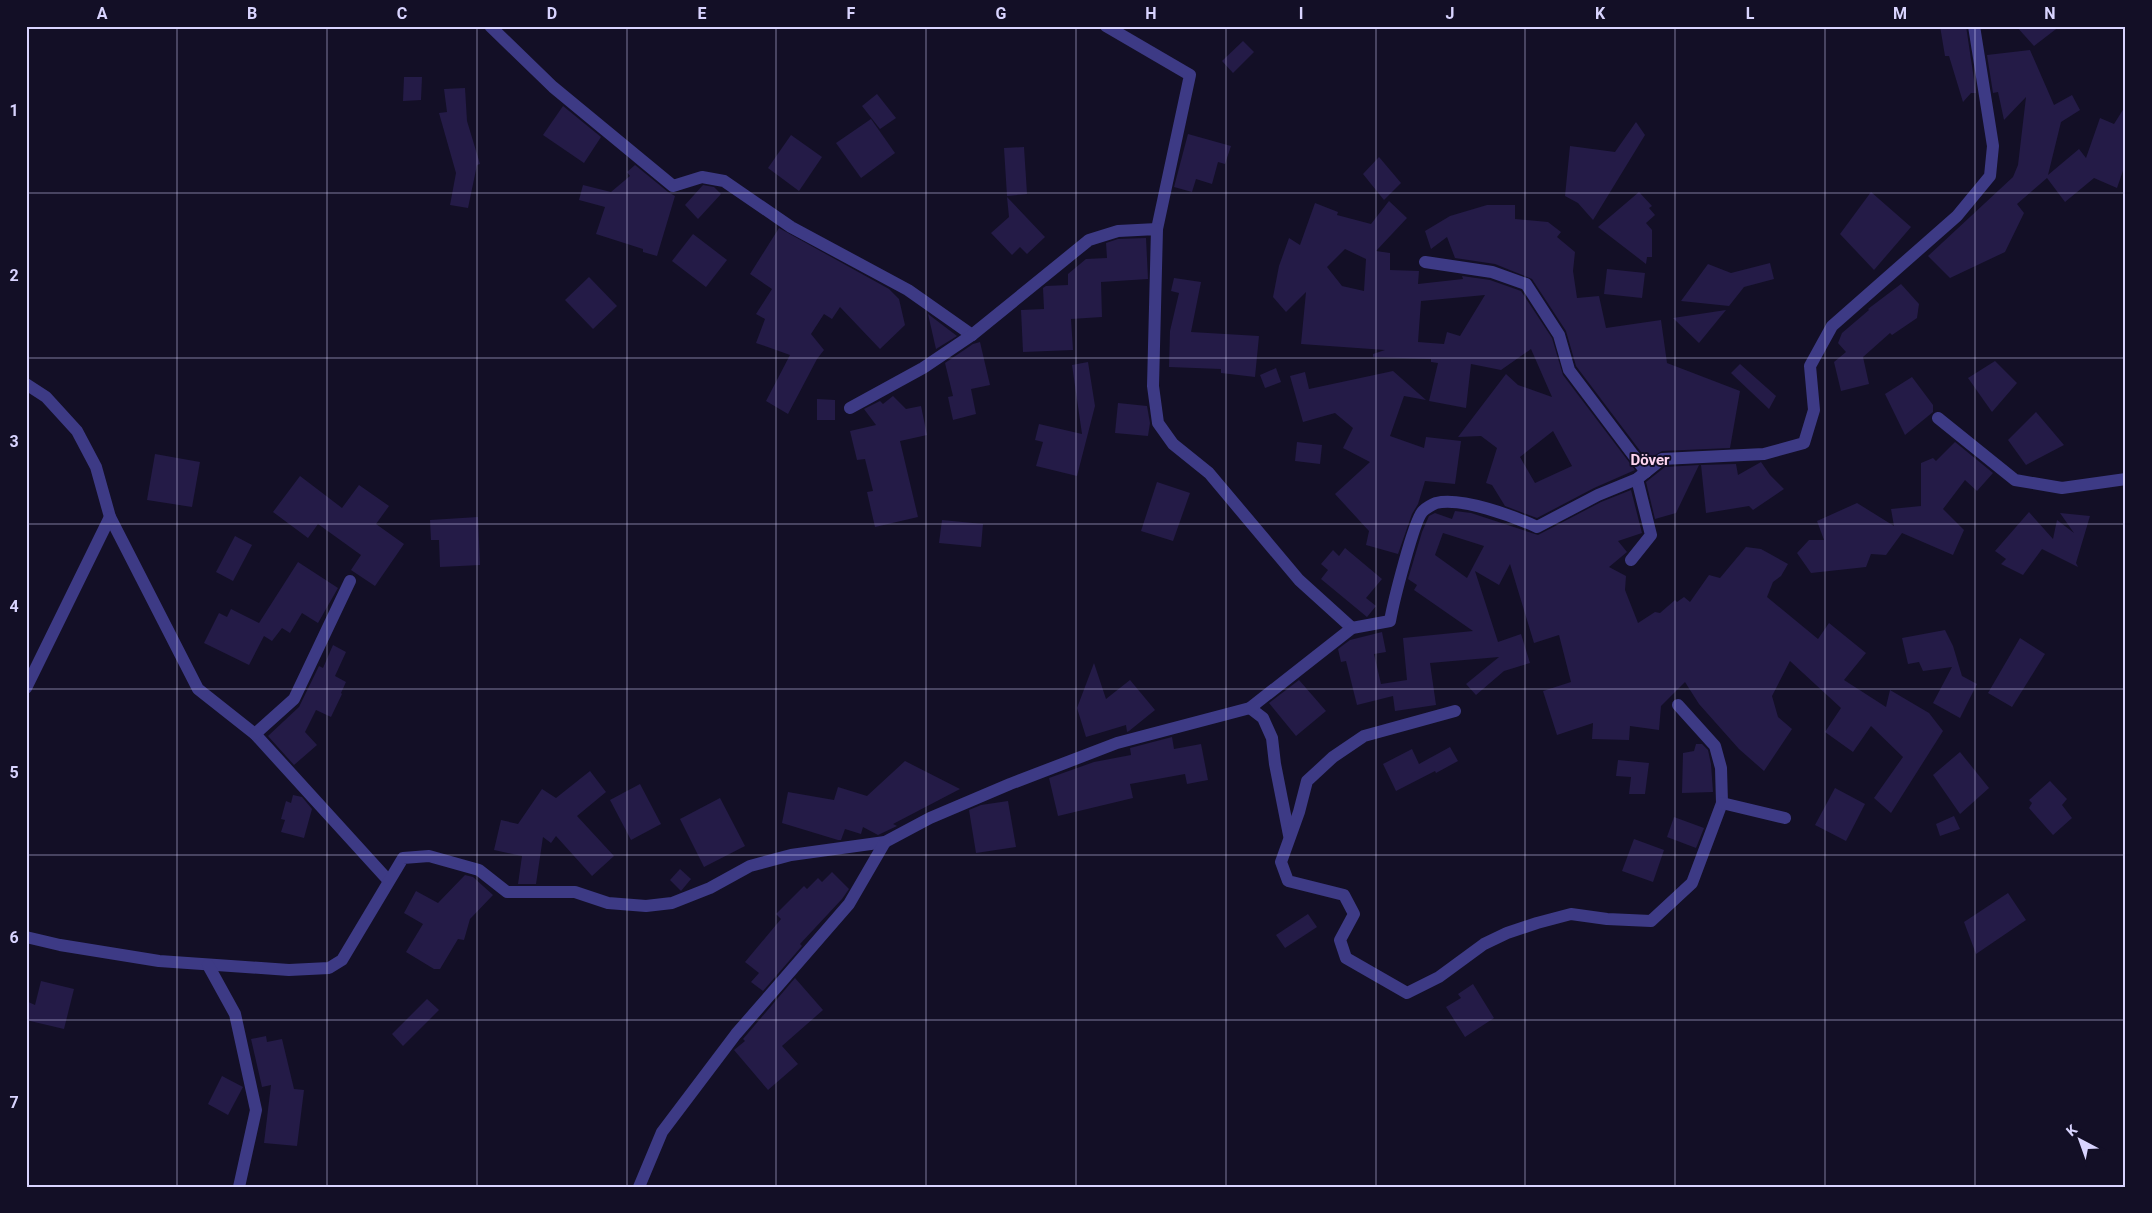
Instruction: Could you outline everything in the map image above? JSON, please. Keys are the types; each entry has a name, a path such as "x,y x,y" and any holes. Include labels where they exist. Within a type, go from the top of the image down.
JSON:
{"street":[{"path":"490,26 553,87 673,186 702,177 724,181 791,227 908,290 972,335"},
{"path":"1106,26 1190,75 1157,229 1153,386 1158,423 1173,444 1210,473 1299,580 1352,628"},
{"path":"26,937 60,946 159,961 289,970 329,968 342,960 388,880 403,858 429,856 479,870 506,892 575,892 608,903 646,906 672,903 710,888 750,866 791,854 885,842 948,810 1026,777 1117,743 1250,708 1352,628 1390,621 1396,591 1422,512 1436,503 1464,504 1515,517 1536,527 1642,475 1662,459 1764,454 1804,443 1814,410 1810,366 1832,326 1957,216 1990,176 1993,146 1974,26"},
{"path":"850,408 923,368 972,335 1088,240 1118,231 1157,229"},
{"path":"1424,262 1492,272 1526,284 1558,335 1569,370 1642,475 1651,534 1631,560"},
{"path":"26,384 46,397 77,431 96,467 110,518 198,689 255,734 388,880"},
{"path":"1938,418 2015,480 2062,488 2126,479"},
{"path":"26,688 29,673 110,518"},
{"path":"255,734 294,699 350,581"},
{"path":"1455,711 1364,736 1333,757 1307,781 1281,862 1288,881 1344,895 1354,914 1340,940 1346,958 1407,993 1439,977 1484,944 1508,932 1537,923 1571,914 1607,920 1651,921 1692,883 1722,803 1721,768 1715,746 1678,705"},
{"path":"1250,708 1264,718 1272,738 1289,837"},
{"path":"1722,803 1785,818"},
{"path":"639,1187 662,1132 736,1034 849,904 885,842"},
{"path":"208,965 235,1014 256,1110 239,1187"}],"building":[{"path":"1940,26 1966,26 1976,93 1971,93 1963,102 1949,56 1945,56"},
{"path":"2016,26 2060,26 2034,46"},
{"path":"1243,41 1254,52 1233,73 1222,61"},
{"path":"2030,50 2054,105 2072,95 2080,110 2061,122 2048,175 2079,149 2086,158 2100,118 2114,124 2126,105 2126,162 2117,188 2094,178 2065,202 2047,178 2017,204 2024,213 2005,252 1950,278 1928,256 2013,177 2018,165 2026,97 2004,120 1998,92 1993,93 1987,55"},
{"path":"404,77 422,77 421,100 403,101"},
{"path":"465,88 467,121 480,164 477,165 468,208 450,205 456,173 439,113 447,112 444,89"},
{"path":"877,94 896,118 880,129 862,106"},
{"path":"563,106 601,137 584,163 543,135"},
{"path":"871,119 895,153 861,178 836,143"},
{"path":"1636,122 1645,135 1593,220 1578,203 1565,196 1570,146 1615,152"},
{"path":"1188,134 1231,146 1225,164 1218,162 1212,184 1196,179 1192,192 1174,187"},
{"path":"791,135 822,157 799,191 768,168"},
{"path":"1024,147 1027,194 1007,196 1004,148"},
{"path":"1379,157 1401,183 1384,200 1363,174"},
{"path":"635,165 675,196 657,256 643,252 643,249 596,234 605,207 579,200 583,185 611,192 630,176 627,172"},
{"path":"703,185 714,187 721,194 698,219 685,205"},
{"path":"1639,192 1652,206 1649,208 1655,215 1646,223 1652,230 1652,257 1647,257 1646,264 1598,227"},
{"path":"1871,192 1911,227 1874,270 1840,234"},
{"path":"1007,197 1045,237 1027,254 1020,247 1012,255 991,233 1009,217"},
{"path":"1389,201 1407,218 1376,251 1390,253 1390,270 1419,271 1418,284 1463,279 1462,276 1490,280 1521,291 1552,338 1563,375 1635,470 1594,488 1537,518 1505,506 1492,485 1486,483 1497,448 1481,436 1458,437 1506,374 1518,385 1552,397 1531,349 1501,370 1471,364 1466,408 1429,401 1438,363 1431,362 1431,359 1373,357 1373,354 1385,350 1301,344 1306,292 1286,312 1273,297 1279,266 1289,238 1300,245 1315,203 1338,212 1337,215 1371,224","holes":["1345,249 1366,259 1364,291 1342,286 1327,267","1485,295 1460,336 1447,332 1444,344 1418,342 1421,301","1553,431 1572,466 1535,483 1520,457"]},
{"path":"1487,205 1515,205 1515,219 1548,222 1561,232 1557,237 1575,252 1573,271 1577,298 1599,296 1606,328 1661,320 1667,363 1740,391 1730,448 1662,451 1647,460 1576,366 1566,331 1532,279 1495,264 1455,258 1447,237 1431,249 1425,231 1450,216"},
{"path":"779,228 889,289 899,299 905,325 880,349 840,307 832,319 824,314 811,334 824,350 817,359 788,414 766,401 790,355 756,343 765,319 756,314 772,289 750,274"},
{"path":"693,234 727,260 706,287 672,261"},
{"path":"1146,238 1148,279 1101,282 1102,317 1071,319 1073,350 1023,352 1021,310 1044,309 1043,288 1046,286 1068,285 1068,274 1086,259 1107,258 1106,243 1118,239"},
{"path":"1770,263 1774,279 1744,287 1729,306 1681,301 1708,264 1731,273"},
{"path":"1607,269 1645,273 1642,298 1604,294"},
{"path":"589,277 617,306 593,329 565,300"},
{"path":"1174,278 1201,282 1191,332 1259,336 1255,377 1221,373 1221,369 1169,367 1170,331 1179,293 1171,291"},
{"path":"1901,284 1919,304 1917,318 1892,335 1890,333 1863,357 1869,384 1841,391 1834,362 1846,352 1838,343 1842,333 1868,309"},
{"path":"1726,310 1699,343 1673,318"},
{"path":"928,314 957,336 936,349"},
{"path":"980,342 990,385 971,389 976,414 953,420 948,397 953,396 945,363 973,344"},
{"path":"1995,361 2017,383 1992,412 1968,378"},
{"path":"1088,362 1095,406 1077,476 1036,466 1043,442 1035,440 1039,424 1082,434 1072,365"},
{"path":"1740,364 1776,396 1769,409 1731,373"},
{"path":"1276,368 1281,382 1265,388 1260,375"},
{"path":"1393,371 1426,400 1404,396 1390,436 1424,448 1426,437 1461,441 1455,484 1425,481 1398,554 1366,545 1369,531 1335,494 1370,462 1343,448 1353,428 1335,413 1303,422 1290,376 1305,372 1309,389"},
{"path":"1912,377 1933,405 1933,412 1905,435 1885,394"},
{"path":"893,396 906,409 921,406 927,435 900,441 918,517 875,527 867,492 873,491 865,459 857,460 850,431 876,425 864,409 880,401 883,404"},
{"path":"817,399 835,400 835,420 817,420"},
{"path":"1118,403 1147,406 1150,423 1148,436 1115,433"},
{"path":"2036,412 2064,445 2026,465 2008,440"},
{"path":"1297,442 1322,445 1320,464 1295,461"},
{"path":"1955,442 1993,473 1977,491 1965,480 1943,509 1964,530 1953,555 1902,533 1886,555 1871,554 1866,567 1811,573 1797,553 1809,540 1824,540 1817,521 1857,503 1894,526 1891,509 1921,506 1921,463 1933,458 1936,461"},
{"path":"155,454 200,462 192,507 147,500"},
{"path":"1761,462 1770,475 1784,489 1753,510 1749,506 1706,513 1701,465 1736,464 1738,475"},
{"path":"1699,465 1676,513 1655,519 1646,482 1665,467"},
{"path":"300,476 342,508 359,485 389,506 376,524 404,544 375,586 351,570 361,555 318,524 308,538 273,512"},
{"path":"1157,482 1190,493 1173,541 1141,531"},
{"path":"1631,490 1642,533 1618,541 1627,552 1609,567 1626,576 1625,590 1638,623 1655,612 1660,613 1675,600 1677,602 1684,597 1690,602 1709,575 1720,578 1746,547 1761,549 1788,564 1781,576 1773,582 1767,597 1818,639 1829,623 1866,653 1844,680 1886,707 1890,690 1929,713 1943,731 1891,813 1874,798 1903,757 1871,726 1853,752 1825,732 1841,708 1790,661 1772,696 1778,717 1792,729 1764,771 1739,749 1699,704 1685,682 1661,706 1659,730 1630,726 1629,740 1592,739 1593,723 1557,735 1543,691 1571,682 1559,635 1534,643 1510,564 1499,585 1475,571 1498,642 1521,634 1530,663 1504,671 1476,695 1466,684 1499,657 1430,663 1436,705 1395,711 1393,696 1357,705 1346,661 1341,662 1338,649 1350,640 1382,632 1386,652 1374,654 1381,684 1407,680 1403,638 1473,631 1414,590 1417,585 1408,579 1422,532 1429,516 1435,513 1452,519 1455,511 1471,513 1538,535 1601,502","holes":["1443,533 1484,546 1467,578 1435,555"]},
{"path":"2029,512 2053,539 2057,520 2074,533 2060,513 2090,516 2076,563 2078,567 2042,549 2023,575 2001,564 2006,559 1995,551"},
{"path":"478,517 480,565 440,567 439,540 431,540 430,520"},
{"path":"942,520 983,524 981,547 939,543"},
{"path":"235,536 252,545 233,581 216,572"},
{"path":"1345,548 1382,579 1366,598 1376,606 1367,617 1321,579 1328,570 1321,564 1333,550 1339,556"},
{"path":"298,562 338,588 318,623 302,613 290,633 282,628 272,641 264,636 249,665 204,643 219,613 227,617 231,609 259,623"},
{"path":"1945,630 1953,646 1962,676 1977,684 1960,718 1933,703 1952,667 1923,671 1919,662 1908,664 1902,638"},
{"path":"2020,638 2045,654 2012,707 1988,693"},
{"path":"333,645 346,652 335,676 346,682 331,717 316,710 305,732 317,745 294,765 268,736 299,707 319,666 323,668"},
{"path":"1094,663 1106,699 1130,680 1155,710 1127,732 1126,725 1086,737 1077,708"},
{"path":"1299,680 1326,711 1296,736 1269,703"},
{"path":"1172,737 1174,749 1201,744 1208,780 1187,784 1185,774 1130,784 1133,798 1058,816 1049,778 1094,762 1131,755 1130,748"},
{"path":"1696,744 1702,744 1708,750 1713,792 1682,793 1683,753 1694,751"},
{"path":"1450,747 1458,761 1396,791 1383,764 1412,749 1419,764"},
{"path":"1960,752 1989,788 1960,814 1933,775"},
{"path":"1618,760 1649,763 1645,794 1629,794 1631,777 1616,776"},
{"path":"905,761 960,789 893,824 897,826 878,835 863,827 861,834 845,829 841,840 838,840 782,823 788,792 834,800 838,787 867,796"},
{"path":"590,771 606,792 577,816 614,856 592,876 556,836 551,843 543,837 536,884 518,884 522,856 494,850 501,820 518,824 542,789 556,798"},
{"path":"2050,781 2067,799 2062,805 2072,818 2053,835 2029,808 2032,803 2029,800"},
{"path":"640,784 661,824 631,840 610,800"},
{"path":"1835,788 1865,804 1846,841 1815,825"},
{"path":"293,795 302,797 312,809 304,838 281,832 285,820 281,819 286,801 291,803"},
{"path":"720,798 745,846 704,867 680,819"},
{"path":"1008,801 1016,847 976,853 969,810 981,805"},
{"path":"1954,816 1960,829 1940,836 1936,824"},
{"path":"1674,817 1704,828 1696,848 1667,837"},
{"path":"1634,839 1664,850 1653,882 1622,871"},
{"path":"680,869 691,879 681,891 670,880"},
{"path":"832,872 849,889 800,944 802,946 763,991 751,982 759,973 745,962 781,919 776,914 804,886 807,889 818,878 822,882"},
{"path":"465,875 473,877 493,895 470,919 464,940 458,939 440,969 434,969 406,952 423,924 404,913 416,891 438,903"},
{"path":"2008,893 2026,920 1976,954 1964,922"},
{"path":"1308,914 1317,927 1285,948 1276,935"},
{"path":"795,978 823,1010 782,1046 798,1064 768,1090 734,1050 745,1041 743,1039"},
{"path":"41,981 74,989 64,1029 26,1020 26,1001 35,1005"},
{"path":"1473,984 1494,1018 1465,1037 1446,1007 1461,998 1458,994"},
{"path":"427,999 439,1010 403,1046 392,1034"},
{"path":"266,1036 267,1042 282,1039 294,1089 304,1090 297,1146 264,1143 271,1085 262,1087 251,1039"},
{"path":"222,1076 243,1087 228,1115 208,1104"}],"district":[{"name":"Döver","path":"1650,460"}]}
